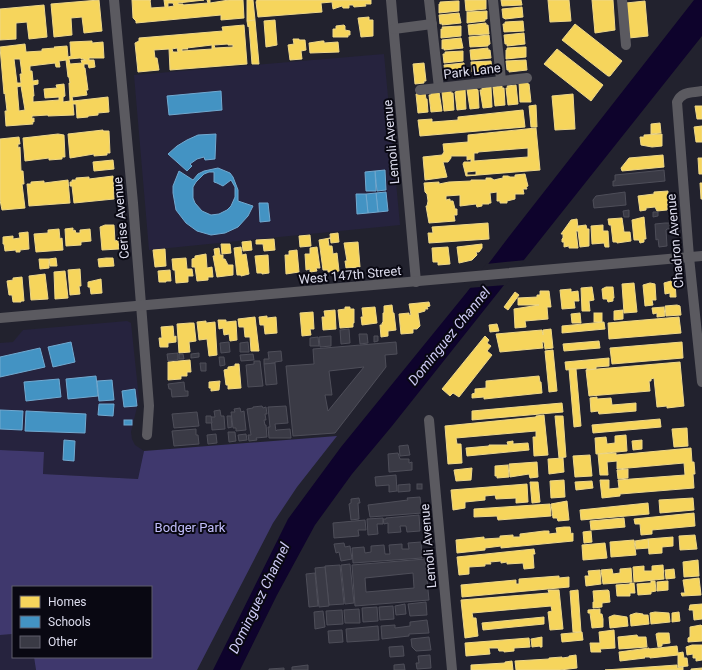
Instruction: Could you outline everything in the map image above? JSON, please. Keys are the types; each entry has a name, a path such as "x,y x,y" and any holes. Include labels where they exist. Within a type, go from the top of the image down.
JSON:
{"street":[{"name":"Cerise Avenue","path":"114,0 134,203 142,306 149,406 147,435"},
{"name":"Lemoli Avenue","path":"391,0 416,282"},
{"path":"429,0 439,88"},
{"path":"493,0 500,80"},
{"path":"622,0 626,45"},
{"path":"394,29 432,24"},
{"name":"Park Lane","path":"420,90 527,78"},
{"name":"Chadron Avenue","path":"702,92 683,93 677,102 689,257 702,382"},
{"name":"West 147th Street","path":"0,318 702,256"},
{"name":"Lemoli Avenue","path":"430,420 452,670"}],"shaded area":[{"path":"384,54 400,225 149,250 134,75"},
{"path":"127,321 131,323 139,399 131,432 135,445 144,451 138,479 43,474 44,452 0,450 0,343 13,342 23,330"},
{"path":"12,634 12,658 34,658 36,670 0,670 0,635"}],"green space":[{"name":"Bodger Park","path":"337,436 297,487 273,523 197,670 36,670 34,658 152,658 152,586 12,586 12,634 0,635 0,450 44,452 43,474 138,479 144,451"}],"water":[{"name":"Dominguez Channel","path":"694,0 702,0 702,36 392,426 352,474 315,525 277,595 240,670 213,670 288,519 341,447 467,292"}],"pier":[{"path":"526,260 506,285 468,288 486,264"}],"building: Homes":[{"path":"99,0 102,31 84,33 82,17 71,18 72,35 54,37 51,4"},
{"path":"132,0 150,0 151,8 165,7 164,0 204,0 178,3 183,5 208,3 207,0 210,0 210,3 229,0 243,0 244,18 221,20 221,15 136,23 133,18","holes":["168,3 173,3 174,6 168,7"]},
{"path":"247,0 253,0 255,20 247,21"},
{"path":"257,0 371,0 371,4 354,7 353,5 349,5 349,8 343,8 342,6 333,9 332,2 321,3 322,12 258,17"},
{"path":"465,0 486,0 486,9 466,11"},
{"path":"501,0 521,0 522,5 502,6"},
{"path":"548,0 569,0 571,21 550,22"},
{"path":"592,0 613,0 615,30 595,33"},
{"path":"459,1 459,11 439,13 440,2"},
{"path":"645,1 648,36 629,38 626,3"},
{"path":"44,5 47,37 29,39 27,22 16,23 16,39 0,40 0,9"},
{"path":"522,7 523,17 503,18 502,9"},
{"path":"487,11 487,19 485,19 485,21 467,23 467,12"},
{"path":"459,13 461,23 440,24 439,15"},
{"path":"369,17 369,20 373,20 373,36 361,37 358,18"},
{"path":"255,20 259,64 252,64 249,26 248,27 247,21"},
{"path":"275,20 277,45 266,47 264,21"},
{"path":"523,21 524,31 504,32 503,24 505,24 505,22"},
{"path":"486,23 486,25 488,25 489,34 469,35 468,25"},
{"path":"575,24 622,61 610,76 562,40"},
{"path":"244,25 247,64 170,70 169,49 154,50 159,70 138,72 135,43 139,41 139,38 223,31 222,27","holes":["212,45 212,49 182,51 182,49 188,49 187,48","214,45 233,45 233,47 215,48","177,48 178,52 173,52 172,49"]},
{"path":"344,25 345,30 350,31 350,35 348,35 348,37 333,37 333,29 336,29 336,26"},
{"path":"461,26 461,36 441,38 442,27"},
{"path":"524,33 525,44 507,46 507,44 505,44 504,35"},
{"path":"489,35 490,44 488,46 470,47 469,37"},
{"path":"461,38 463,48 442,49 442,40"},
{"path":"293,39 305,40 306,50 301,51 302,59 290,60 288,45 294,44"},
{"path":"324,41 324,43 338,42 339,52 310,53 309,43"},
{"path":"70,42 103,42 104,58 89,58 89,60 94,60 95,67 89,68 88,64 84,64 88,90 86,90 87,95 72,97 73,101 108,97 109,112 77,118 76,104 73,104 74,115 32,116 32,119 34,118 34,122 32,122 33,124 6,126 5,111 7,111 0,47 25,44 26,52 42,51 42,49 67,46 68,57 71,56","holes":["80,58 86,60 81,60 82,63 70,64 69,59","14,59 20,59 22,74 20,74 21,83 17,83","66,60 70,83 70,101 63,102 63,97 65,96 64,84 56,85 57,88 44,89 45,98 59,97 59,100 33,102 33,85 38,84 38,80 33,81 30,66 55,63 56,67 60,67 59,61","21,86 25,110 19,111 17,87"]},
{"path":"526,47 526,57 506,59 507,48"},
{"path":"488,48 488,50 490,50 491,58 471,60 470,50"},
{"path":"557,49 603,85 591,101 544,64"},
{"path":"463,51 463,61 444,63 443,54 445,54 445,52"},
{"path":"526,60 527,70 509,72 509,70 507,70 506,61"},
{"path":"491,61 492,69 490,69 490,71 472,72 471,62"},
{"path":"424,63 426,81 424,81 424,83 415,84 413,64"},
{"path":"464,63 465,73 447,75 445,73 444,65"},
{"path":"519,82 527,82 529,84 531,102 520,102"},
{"path":"516,85 518,104 508,105 506,88 508,88 507,86"},
{"path":"502,86 502,88 504,88 505,105 495,106 493,87"},
{"path":"491,87 492,107 483,108 480,90 482,90 482,88"},
{"path":"465,89 466,109 457,110 455,92 456,90"},
{"path":"467,89 478,90 479,108 470,109"},
{"path":"451,91 451,93 453,93 454,110 444,111 442,92"},
{"path":"439,92 442,111 431,112 429,95 431,95 431,93"},
{"path":"425,93 428,112 418,113 416,94"},
{"path":"573,94 575,129 555,130 552,96"},
{"path":"536,105 537,127 531,127 529,106"},
{"path":"695,106 702,106 702,119 697,119"},
{"path":"523,110 525,127 420,136 418,120 432,119 432,122 458,120 458,117"},
{"path":"660,123 661,133 651,134 651,124"},
{"path":"702,126 702,142 696,142 694,127"},
{"path":"536,128 540,170 466,176 463,164 464,162 471,162 471,159 467,160 467,156 451,156 448,162 443,162 447,177 425,180 423,157 442,155 444,152 443,144 468,142 468,135","holes":["528,148 528,157 474,161 474,153 478,152","476,171 476,175 467,175 467,172"]},
{"path":"103,130 109,131 110,153 107,153 107,155 94,156 94,154 70,158 68,134"},
{"path":"58,134 64,135 65,157 62,157 62,159 49,160 49,158 25,161 23,138"},
{"path":"662,134 662,146 652,147 641,145 640,137 644,137 644,135"},
{"path":"19,137 20,144 18,144 18,148 20,147 21,171 23,171 24,184 22,184 25,208 2,210 0,200 0,139"},
{"path":"663,155 664,167 622,171 621,168 629,158"},
{"path":"698,158 702,158 702,174 699,174"},
{"path":"113,160 114,169 94,171 93,162"},
{"path":"525,174 528,186 526,187 527,189 523,189 524,194 515,194 515,199 507,201 507,203 500,203 500,201 497,201 497,192 490,193 491,203 482,204 482,206 477,207 476,204 460,206 460,195 446,196 446,200 450,199 450,201 453,201 455,209 457,209 457,215 454,215 455,221 429,223 426,206 428,201 424,183 439,182 439,184 471,180 486,180 486,178 491,178 494,180 503,178 503,176 515,177 515,175"},
{"path":"113,176 114,199 74,203 72,186 70,186 70,182 72,182 72,180 76,180 76,178 89,177 89,179"},
{"path":"68,180 70,203 29,206 27,184 31,184 31,182 44,181 44,183"},
{"path":"700,183 702,183 702,199 701,199"},
{"path":"668,191 667,210 657,211 655,207 646,208 646,210 640,211 638,196 654,194 654,192"},
{"path":"644,217 646,239 644,239 644,242 640,243 639,240 634,240 632,220"},
{"path":"622,218 624,232 630,232 631,241 617,243 613,242 611,225 609,225 608,219"},
{"path":"577,219 578,228 578,226 586,225 587,229 589,229 589,246 580,247 578,231 576,231 578,248 569,248 569,246 564,247 564,242 562,242 563,234 561,234 571,220"},
{"path":"488,223 489,239 429,243 428,233 433,233 432,227"},
{"path":"105,225 114,225 115,241 118,240 119,249 102,250 100,227"},
{"path":"603,225 603,231 608,231 609,247 605,247 604,243 592,244 591,226"},
{"path":"73,228 73,231 75,230 76,233 80,233 80,230 90,229 91,241 81,242 81,245 66,246 65,229"},
{"path":"59,229 60,239 62,238 63,250 36,252 34,234 48,233 48,230"},
{"path":"28,232 29,249 20,250 20,252 16,252 16,250 5,251 3,237 13,236 13,239 20,238 19,233"},
{"path":"338,233 339,242 331,243 330,234"},
{"path":"310,235 311,246 300,247 299,236"},
{"path":"330,238 328,239 329,246 332,246 333,254 337,253 339,271 328,272 328,270 323,270 319,240"},
{"path":"274,239 275,250 264,251 263,244 256,244 256,240"},
{"path":"251,241 252,250 243,251 242,242"},
{"path":"358,242 360,267 346,268 345,261 347,261 344,243"},
{"path":"221,244 230,244 231,253 222,254"},
{"path":"482,244 482,248 479,252 476,252 477,255 472,260 459,263 457,247"},
{"path":"241,247 242,255 246,254 249,274 241,276 237,275 234,248"},
{"path":"317,247 320,268 316,268 317,271 310,272 310,269 306,270 305,254 310,254 310,248"},
{"path":"448,247 450,264 438,265 438,262 433,262 432,248"},
{"path":"219,248 220,255 223,255 223,259 225,259 228,265 233,265 233,275 217,277 213,256 215,256 214,249"},
{"path":"165,249 166,266 155,267 153,250"},
{"path":"297,250 299,272 286,274 285,255 289,255 289,251"},
{"path":"206,254 207,268 212,267 213,277 208,277 208,280 197,281 195,267 192,267 192,259 195,258 195,256"},
{"path":"268,255 269,273 257,273 255,256"},
{"path":"56,258 57,266 50,266 49,259"},
{"path":"113,258 114,266 99,267 98,259"},
{"path":"186,258 187,269 192,269 193,276 188,276 188,282 176,283 172,259"},
{"path":"39,259 49,259 49,268 40,269"},
{"path":"80,269 80,294 70,295 68,270"},
{"path":"170,270 171,281 159,282 158,271"},
{"path":"65,271 68,298 55,299 54,272"},
{"path":"45,274 48,299 31,300 29,276"},
{"path":"22,277 24,301 13,302 12,295 9,295 7,281 13,280 13,278"},
{"path":"101,279 102,293 91,294 90,287 88,287 88,282"},
{"path":"671,281 675,282 676,297 670,297 670,293 665,294 664,283"},
{"path":"634,283 637,312 624,313 622,284"},
{"path":"650,283 655,284 656,300 652,300 653,305 645,306 643,285"},
{"path":"592,287 594,300 589,301 590,311 582,311 581,288"},
{"path":"606,287 613,287 613,301 608,302 607,299 603,299 602,289"},
{"path":"571,289 571,292 578,291 579,301 574,301 575,308 562,309 560,290"},
{"path":"540,291 549,291 551,307 547,307 548,319 525,321 526,327 515,328 514,309 539,305 518,305 518,298 537,297 537,295 540,295"},
{"path":"515,292 519,295 508,310 504,307"},
{"path":"429,302 430,306 427,307 428,309 418,313 420,326 417,329 413,329 413,333 401,334 399,314 409,313 409,315 411,315 409,304"},
{"path":"392,305 396,330 388,331 388,336 381,337 380,325 382,325 383,322 384,306"},
{"path":"665,306 680,306 681,315 666,316"},
{"path":"345,307 354,309 354,323 353,327 340,328 338,310 345,309"},
{"path":"375,307 377,323 362,325 362,308"},
{"path":"664,307 665,316 657,317 657,313 653,314 652,308"},
{"path":"335,310 336,329 323,330 322,317 325,317 324,311"},
{"path":"623,310 623,319 614,320 614,311"},
{"path":"313,312 314,329 310,329 311,335 302,336 300,313"},
{"path":"580,313 581,323 572,323 571,314"},
{"path":"594,313 602,313 602,322 594,322"},
{"path":"267,316 267,318 276,317 277,333 265,334 264,325 260,325 259,317"},
{"path":"255,317 259,351 251,351 250,337 245,337 244,327 239,327 238,319"},
{"path":"679,317 681,333 609,339 608,323"},
{"path":"218,320 226,320 226,322 236,321 237,340 230,341 229,334 224,335 223,328 219,329"},
{"path":"206,321 206,323 215,322 217,355 209,356 207,339 199,340 197,322"},
{"path":"604,322 605,329 562,333 562,326"},
{"path":"194,323 196,341 189,342 190,352 179,353 177,324"},
{"path":"497,324 499,331 490,332 489,325"},
{"path":"173,326 176,342 168,343 168,347 160,347 159,338 162,338 161,327"},
{"path":"551,329 553,348 545,349 544,342 542,342 543,348 500,352 496,334 542,330 543,335 543,330"},
{"path":"485,336 489,340 487,343 491,346 487,351 492,355 459,397 453,393 450,396 442,389"},
{"path":"599,341 600,348 564,351 563,344"},
{"path":"682,342 683,358 612,364 610,348"},
{"path":"553,350 557,391 549,392 545,351"},
{"path":"609,358 609,366 596,367 596,369 587,370 587,368 566,370 565,362"},
{"path":"190,360 191,372 187,372 187,376 181,376 181,379 168,380 168,362"},
{"path":"680,362 684,406 667,408 667,406 657,407 654,378 649,381 650,391 589,396 586,370"},
{"path":"235,364 239,364 241,388 228,389 224,370 228,369 228,367 235,366"},
{"path":"569,369 576,369 581,426 574,427"},
{"path":"539,376 542,393 484,399 484,397 472,398 472,394 475,393 475,389 486,388 486,381"},
{"path":"220,381 219,390 211,391 211,388 209,388 209,382"},
{"path":"597,397 597,399 611,398 612,405 636,403 636,411 599,414 598,411 591,412 590,398"},
{"path":"562,403 563,412 472,420 472,411"},
{"path":"544,415 548,455 534,456 533,437 536,437 536,431 456,438 457,444 461,444 462,463 448,464 445,426"},
{"path":"555,416 563,416 566,457 559,458"},
{"path":"660,419 661,427 593,433 592,425"},
{"path":"687,428 688,446 674,447 672,429"},
{"path":"626,435 627,451 596,454 595,438 606,437 607,444 615,443 615,436"},
{"path":"642,440 642,449 633,450 632,441"},
{"path":"513,441 513,444 528,443 529,450 467,456 466,448 489,445 508,445 507,442"},
{"path":"691,448 695,474 693,474 694,488 620,494 620,496 602,498 600,480 609,480 609,489 619,488 618,480 685,475 684,463 617,469 617,461 607,462 608,475 600,475 598,454 616,453 616,455"},
{"path":"590,455 592,476 575,477 573,456"},
{"path":"563,458 564,472 549,474 548,459"},
{"path":"537,462 538,477 530,478 529,474 510,477 509,464"},
{"path":"508,465 509,477 497,478 497,476 495,476 495,466"},
{"path":"472,468 471,480 456,481 454,470"},
{"path":"628,469 628,478 618,479 617,470"},
{"path":"564,480 565,497 551,498 550,481"},
{"path":"592,481 593,488 576,490 575,482"},
{"path":"530,482 538,482 540,502 532,503"},
{"path":"527,484 528,502 516,503 516,498 496,499 495,495 485,496 485,500 465,502 465,508 453,510 451,490"},
{"path":"693,498 694,510 660,513 659,500"},
{"path":"567,501 569,520 558,521 557,518 553,518 551,504"},
{"path":"648,503 649,514 581,520 580,510"},
{"path":"550,504 551,516 498,520 497,516 474,517 474,509"},
{"path":"694,513 695,526 652,530 652,534 641,535 640,524 635,524 634,519"},
{"path":"624,518 625,527 591,530 590,521"},
{"path":"570,527 571,534 573,533 573,541 501,548 501,546 485,548 485,550 457,553 456,540 484,537 484,539 500,538 500,536 513,535 513,537 520,537 520,534 544,531 549,531 549,534 557,533 556,528"},
{"path":"591,531 592,542 584,543 583,532"},
{"path":"695,535 697,549 680,550 679,536"},
{"path":"673,537 673,546 662,547 662,553 649,554 648,539"},
{"path":"648,539 649,548 636,549 635,541"},
{"path":"634,540 636,555 611,557 610,542"},
{"path":"605,543 607,558 583,560 582,545"},
{"path":"534,549 534,568 524,569 523,563 507,564 507,562 501,563 501,561 490,562 491,564 485,564 485,566 469,567 469,574 459,575 457,557"},
{"path":"698,560 699,576 684,577 683,562"},
{"path":"663,565 664,579 634,582 633,567 644,566 644,571 652,571 652,566"},
{"path":"631,568 632,582 603,584 601,570 612,569 613,574 620,573 620,569"},
{"path":"674,569 675,578 666,579 665,570"},
{"path":"600,570 601,584 586,586 585,576 589,576 588,571"},
{"path":"559,576 559,578 569,577 569,587 462,597 461,585 516,580 516,584 519,584 519,579"},
{"path":"699,578 701,595 682,596 681,593 685,593 683,580"},
{"path":"651,581 655,581 656,591 651,592 651,594 638,595 637,584 651,583"},
{"path":"668,581 668,590 657,591 657,582"},
{"path":"634,583 635,593 630,593 630,596 617,596 616,585"},
{"path":"548,590 559,590 563,629 550,630 548,612 552,611 551,606 472,613 473,618 476,618 478,636 465,638 461,600 549,593"},
{"path":"578,590 581,632 573,632 570,591"},
{"path":"608,590 610,602 602,603 602,607 593,608 593,591"},
{"path":"702,604 702,619 694,620 693,610 689,610 690,605"},
{"path":"600,609 600,614 602,614 603,619 603,627 592,628 590,613 588,613 588,610"},
{"path":"679,612 680,621 672,622 672,613"},
{"path":"636,613 648,615 649,624 631,626 630,615"},
{"path":"650,613 669,613 670,622 651,624"},
{"path":"614,615 627,617 628,626 610,628 609,617"},
{"path":"544,617 544,624 483,630 482,623"},
{"path":"701,625 702,641 688,642 688,638 690,637 690,627"},
{"path":"614,630 615,648 600,649 601,652 591,652 590,643 600,643 599,632"},
{"path":"582,632 583,640 562,642 561,634"},
{"path":"669,633 670,643 662,644 662,646 658,647 656,634"},
{"path":"637,635 638,637 646,637 647,647 619,649 618,637"},
{"path":"542,637 542,647 532,647 531,639"},
{"path":"529,638 530,647 514,648 514,651 504,652 499,651 498,648 489,648 490,654 466,656 465,643"},
{"path":"692,645 702,645 702,660 696,661 696,658 693,658 693,654 687,655 686,647"},
{"path":"677,646 678,653 683,652 684,658 687,658 688,666 678,667 678,655 650,658 644,657 645,658 620,661 619,652"},
{"path":"576,655 577,668 560,670 516,670 515,661 562,658"},
{"path":"512,661 513,670 471,670 471,665 505,663"},
{"path":"677,665 677,668 683,667 683,670 605,670"},
{"path":"702,668 702,670 691,670 691,669"}],"building: Schools":[{"path":"221,91 222,110 169,115 167,96"},
{"path":"216,134 215,159 205,160 204,157 197,159 190,164 192,166 187,171 168,154 177,146 198,135"},
{"path":"218,168 230,173 238,190 238,201 253,206 248,216 238,227 225,233 211,235 197,231 186,223 176,210 173,186 179,171 193,180 198,174","holes":["214,172 214,182 223,186 231,180 235,187 235,197 231,206 227,210 219,214 211,215 202,211 195,203 193,198 193,187 204,174"]},
{"path":"385,170 386,190 377,191 375,171"},
{"path":"375,171 376,191 366,191 365,172"},
{"path":"386,192 388,211 378,212 376,193"},
{"path":"376,193 378,212 368,213 366,194"},
{"path":"356,194 366,194 368,213 357,214"},
{"path":"259,203 268,203 270,221 260,222"},
{"path":"71,342 75,362 53,367 48,347"},
{"path":"40,348 45,367 0,377 0,357"},
{"path":"96,376 98,396 68,399 66,379"},
{"path":"59,379 61,397 26,401 24,382"},
{"path":"112,380 114,400 99,401 97,381"},
{"path":"135,389 137,406 124,407 122,391"},
{"path":"99,404 114,404 113,416 98,415"},
{"path":"0,410 23,411 22,430 0,429"},
{"path":"26,411 86,414 85,433 25,431"},
{"path":"124,420 132,420 132,425 124,425"},
{"path":"64,440 75,441 74,461 63,460"}],"building: Other":[{"path":"664,170 665,181 613,186 615,175"},
{"path":"625,192 626,205 594,208 593,200 596,196"},
{"path":"629,210 629,217 624,217 623,211"},
{"path":"653,212 658,212 658,216 653,217"},
{"path":"673,223 674,228 666,230 667,246 659,247 658,239 656,240 655,224"},
{"path":"349,329 350,343 341,344 340,330"},
{"path":"359,334 367,334 368,343 360,344"},
{"path":"331,336 331,346 320,347 319,337"},
{"path":"374,336 378,336 378,341 374,342"},
{"path":"318,337 319,346 310,346 310,338"},
{"path":"229,342 230,352 221,353 220,343"},
{"path":"248,342 249,352 240,352 240,343"},
{"path":"396,342 397,354 385,355 386,367 335,433 293,436 286,366 314,364 313,349","holes":["364,367 328,411 325,395 332,395 329,371"]},
{"path":"281,351 282,361 264,364 264,359 269,359 268,352"},
{"path":"178,353 178,360 168,361 167,354"},
{"path":"199,353 199,357 191,358 191,354"},
{"path":"179,354 183,354 184,359 179,359"},
{"path":"253,354 254,360 241,361 240,355"},
{"path":"219,357 224,357 225,365 220,366"},
{"path":"254,361 260,361 263,386 248,387 246,365 254,364"},
{"path":"200,363 206,363 206,371 201,371"},
{"path":"275,363 277,384 266,385 264,364"},
{"path":"184,382 185,391 188,391 188,396 172,397 171,389 169,389 168,384"},
{"path":"262,406 263,408 266,407 267,414 265,414 266,420 264,420 267,437 256,438 257,440 249,441 248,435 251,435 247,409"},
{"path":"286,406 288,423 275,424 276,431 290,429 291,438 269,438 268,427 270,427 268,407"},
{"path":"240,408 241,412 244,411 246,430 236,431 236,428 233,428 231,412 235,412 234,409"},
{"path":"220,410 221,416 224,416 225,429 212,430 211,417 215,417 214,411"},
{"path":"197,412 199,426 174,428 172,414"},
{"path":"206,416 211,416 212,423 206,423"},
{"path":"227,416 231,416 232,427 228,428"},
{"path":"196,429 199,444 174,446 172,431"},
{"path":"228,432 235,432 236,441 229,442"},
{"path":"216,434 217,443 208,444 207,435"},
{"path":"246,434 247,440 239,441 238,435"},
{"path":"408,445 410,455 400,456 399,446"},
{"path":"398,453 400,459 409,459 409,463 412,462 412,470 389,472 388,454"},
{"path":"396,475 397,491 389,492 389,485 376,486 375,477"},
{"path":"410,484 410,491 398,492 398,485"},
{"path":"417,484 422,484 422,489 417,489"},
{"path":"420,497 422,513 370,517 368,505"},
{"path":"359,498 359,519 351,520 349,504 351,503 351,499"},
{"path":"419,515 420,531 407,532 406,526 400,526 401,532 388,533 388,523 384,524 383,519 386,518"},
{"path":"383,518 383,524 377,524 378,534 368,535 367,519"},
{"path":"365,520 366,530 358,530 359,536 334,538 333,523"},
{"path":"421,542 422,558 353,563 352,548 364,547 365,553 371,552 371,546 384,545 385,554 390,554 389,545 402,544 402,549 409,549 408,543"},
{"path":"344,543 345,547 350,546 352,559 341,561 339,552 336,553 334,544"},
{"path":"425,559 429,600 355,606 352,565","holes":["413,573 414,588 366,592 365,578"]},
{"path":"350,564 354,603 345,604 341,565"},
{"path":"340,565 344,604 329,605 325,566"},
{"path":"325,567 329,606 319,607 315,568"},
{"path":"315,573 318,606 309,607 306,574"},
{"path":"426,602 427,615 410,616 408,604"},
{"path":"405,604 406,614 396,615 395,606"},
{"path":"393,606 394,619 380,620 379,607"},
{"path":"377,607 378,621 363,622 362,608"},
{"path":"359,609 360,623 345,623 344,610"},
{"path":"342,610 343,624 327,625 326,611"},
{"path":"323,611 325,627 315,629 314,612"},
{"path":"427,620 429,633 409,634 409,636 382,639 381,626 395,625 395,628 410,626 410,622"},
{"path":"378,626 379,640 347,642 346,629"},
{"path":"342,630 343,642 329,643 328,631"},
{"path":"429,637 431,650 416,651 412,647 411,639"},
{"path":"403,646 404,656 390,657 389,647"},
{"path":"430,655 431,668 417,669 416,663 419,663 418,656"},
{"path":"404,664 405,670 394,670 394,665"},
{"path":"308,665 308,670 292,670 292,667"},
{"path":"284,668 284,670 269,670 269,669"}]}
